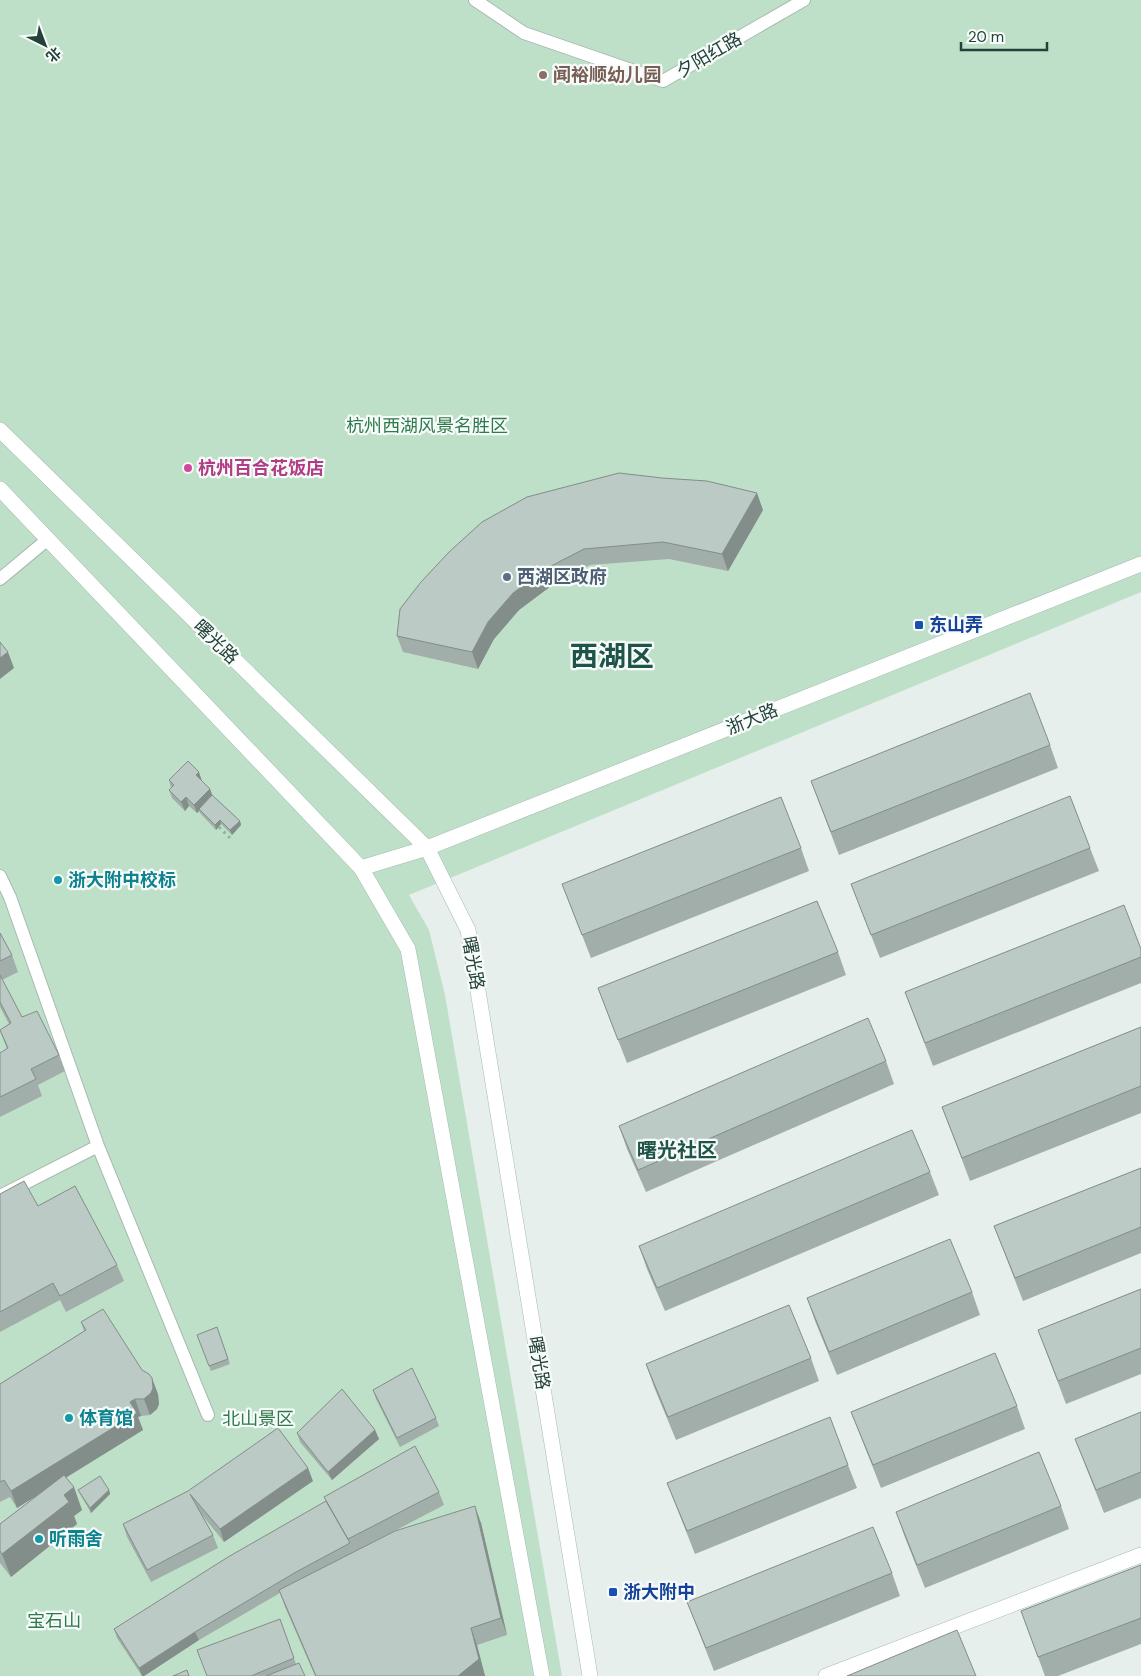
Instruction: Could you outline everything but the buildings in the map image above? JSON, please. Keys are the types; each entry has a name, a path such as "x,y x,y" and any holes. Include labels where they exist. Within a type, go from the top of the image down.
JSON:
{"main road":[{"name":"曙光路","path":"0,430 427,848 468,930 590,1676"},
{"path":"0,488 361,868 408,949 542,1676"},
{"name":"浙大路","path":"361,868 427,848 1141,564"},
{"path":"826,1676 1141,1555"}],"lane":[{"name":"夕阳红路","path":"475,0 524,34 663,81 804,0"},
{"path":"0,579 48,539"},
{"path":"0,876 10,897 98,1146 208,1415"},
{"path":"0,1196 98,1146"}],"path":[{"path":"219,827 229,837 231,842"}],"green space":[{"name":"杭州西湖风景名胜区","path":"0,0 1141,0 1141,592 409,895 429,930 445,995 562,1676 0,1676"}],"place":[{"name":"闻裕顺幼儿园","path":"543,75"},
{"name":"杭州百合花饭店","path":"188,468"},
{"name":"西湖区政府","path":"507,577"},
{"name":"东山弄","path":"919,625"},
{"name":"浙大附中校标","path":"58,880"},
{"name":"体育馆","path":"69,1418"},
{"name":"听雨舍","path":"39,1539"},
{"name":"浙大附中","path":"613,1592"}],"district":[{"name":"西湖区","path":"612,656"},
{"name":"曙光社区","path":"677,1150"}],"park label":[{"name":"北山景区","path":"258,1419"},
{"name":"宝石山","path":"54,1621"}]}
